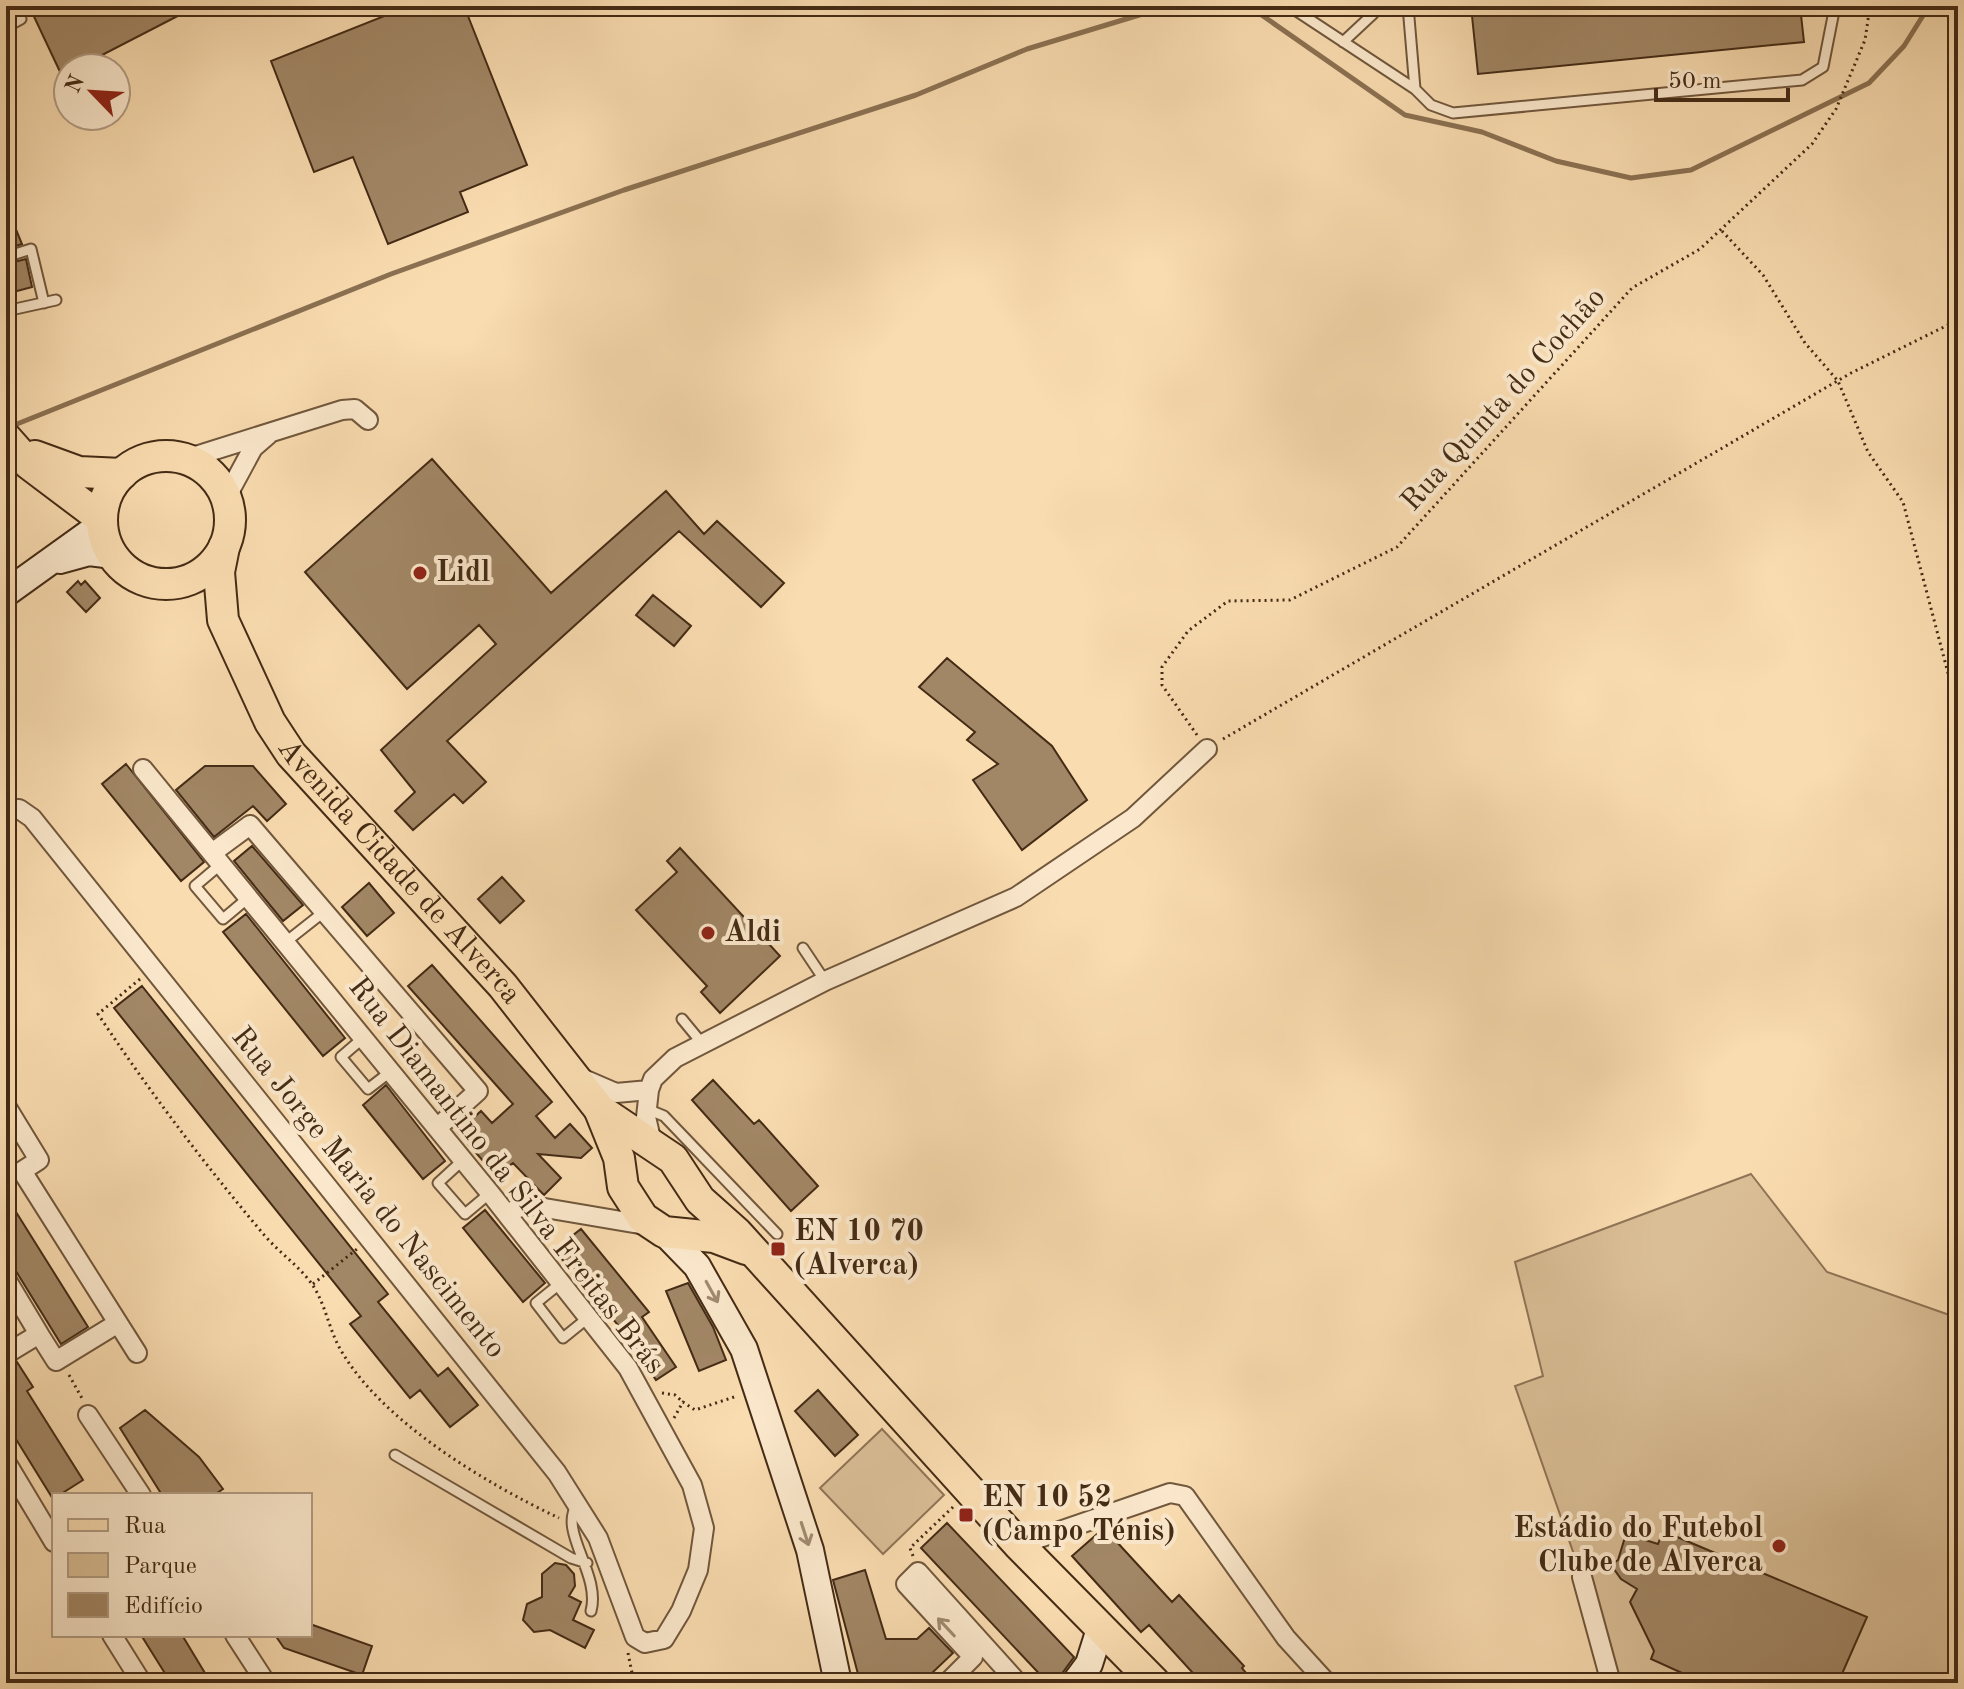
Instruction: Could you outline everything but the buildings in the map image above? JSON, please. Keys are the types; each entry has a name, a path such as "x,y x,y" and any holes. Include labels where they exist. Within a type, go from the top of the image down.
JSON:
{"main road":[{"path":"6,437 37,457 64,469 122,474"},
{"path":"6,437 29,464 102,521"},
{"path":"152,458 186,459 211,474 226,498 229,532 224,547 200,574 175,586 144,580 126,570 113,555 102,521 111,487 122,474 152,458"},
{"path":"6,593 102,521"},
{"name":"Avenida Cidade de Alverca","path":"224,547 219,572 223,620 270,722 291,754 503,986 600,1110 634,1157 635,1208 668,1230 714,1237 751,1252"},
{"path":"38,569 79,553 113,555"},
{"name":"Avenida Cidade de Alverca","path":"175,586 223,620"},
{"name":"Avenida Cidade de Alverca","path":"634,1157 673,1159 700,1200 736,1214 751,1252 1019,1545 1155,1683"},
{"path":"700,1200 700,1218 668,1230 697,1266 744,1349 810,1550 822,1621 838,1683"},
{"path":"1075,1683 1089,1664 1101,1626"}],"street":[{"path":"943,6 958,6"},
{"path":"186,459 342,410 355,409 368,420"},
{"path":"226,498 253,448 272,431"},
{"path":"590,1218 613,1205 634,1157 649,1090 662,1068 701,1042 825,981 1016,897 1133,818 1207,749"},
{"name":"Rua Diamantino da Silva Freitas Brás","path":"143,769 287,941 562,1282 628,1368 665,1432 692,1485 702,1515 704,1543 698,1570 670,1632 656,1643 645,1643"},
{"name":"Rua Jorge Maria do Nascimento","path":"6,809 19,809 32,818 579,1503 598,1538 631,1630 645,1643"},
{"path":"216,858 250,825 478,1091 437,1128"},
{"path":"570,1073 616,1093 649,1090"},
{"path":"6,1106 39,1160 22,1171 137,1353"},
{"path":"508,1214 523,1205 668,1230"},
{"path":"6,1279 56,1361 118,1323"},
{"path":"6,1354 39,1334"},
{"path":"88,1415 140,1493"},
{"path":"6,1462 52,1539"},
{"path":"1019,1545 1170,1493 1185,1496 1286,1638 1327,1683"},
{"path":"947,1683 973,1657 906,1584 918,1572 1018,1683"},
{"path":"1582,1577 1611,1683"},
{"path":"113,1637 142,1683"},
{"path":"236,1637 266,1683"}],"lane":[{"path":"1289,6 1415,89 1431,105 1453,113 1802,80 1823,67 1835,6"},
{"path":"1343,42 1373,14 1375,6"},
{"path":"1408,6 1415,89"},
{"path":"6,27 21,19"},
{"path":"6,257 31,249 44,303"},
{"path":"6,311 56,300"},
{"path":"216,858 195,886 223,919 248,898"},
{"path":"287,941 326,910"},
{"path":"803,948 825,981"},
{"path":"682,1019 701,1042"},
{"path":"363,1038 341,1057 368,1089 390,1072"},
{"path":"647,1109 664,1116 736,1214 777,1234"},
{"path":"463,1160 438,1183 465,1214 490,1193"},
{"path":"562,1282 536,1303 563,1338 589,1317"},
{"path":"395,1455 577,1561 587,1563"},
{"path":"579,1503 570,1523 587,1563 594,1595 591,1611"}],"path":[{"name":"Rua Quinta do Cochão","path":"1207,749 1162,685 1162,667 1188,631 1228,601 1290,600 1397,547 1632,288 1700,249 1812,144 1836,109 1865,40 1870,6"},
{"path":"1722,231 1763,275 1805,343 1838,381 1868,452 1903,502 1958,711"},
{"path":"1207,749 1463,596 1838,381 1958,320"},
{"path":"153,969 98,1014 143,1083 186,1138 262,1233 313,1284 338,1345 379,1400 460,1463 570,1523"},
{"path":"313,1284 370,1239"},
{"path":"71,1377 79,1390"},
{"path":"665,1432 683,1402 695,1410 703,1408"},
{"path":"918,1572 910,1548 969,1489"},
{"path":"627,1650 634,1683"}],"green space":[{"name":"Estádio do Futebol Clube de Alverca","path":"1751,1174 1827,1272 1958,1318 1958,1683 1619,1683 1515,1386 1543,1376 1515,1262"},
{"path":"882,1429 944,1495 883,1554 820,1488"}],"waterway":[{"path":"7,428 391,274 624,190 916,95 1027,49 1169,6 1253,9 1405,115 1482,132 1556,161 1631,178 1691,170 1869,83 1904,46 1929,6"}],"place":[{"name":"Lidl","path":"420,573"},
{"name":"Aldi","path":"708,933"},
{"name":"EN 10 70 (Alverca)","path":"778,1249"},
{"name":"EN 10 52 (Campo Ténis)","path":"966,1515"},
{"name":"Estádio do Futebol Clube de Alverca","path":"1779,1546"}]}
